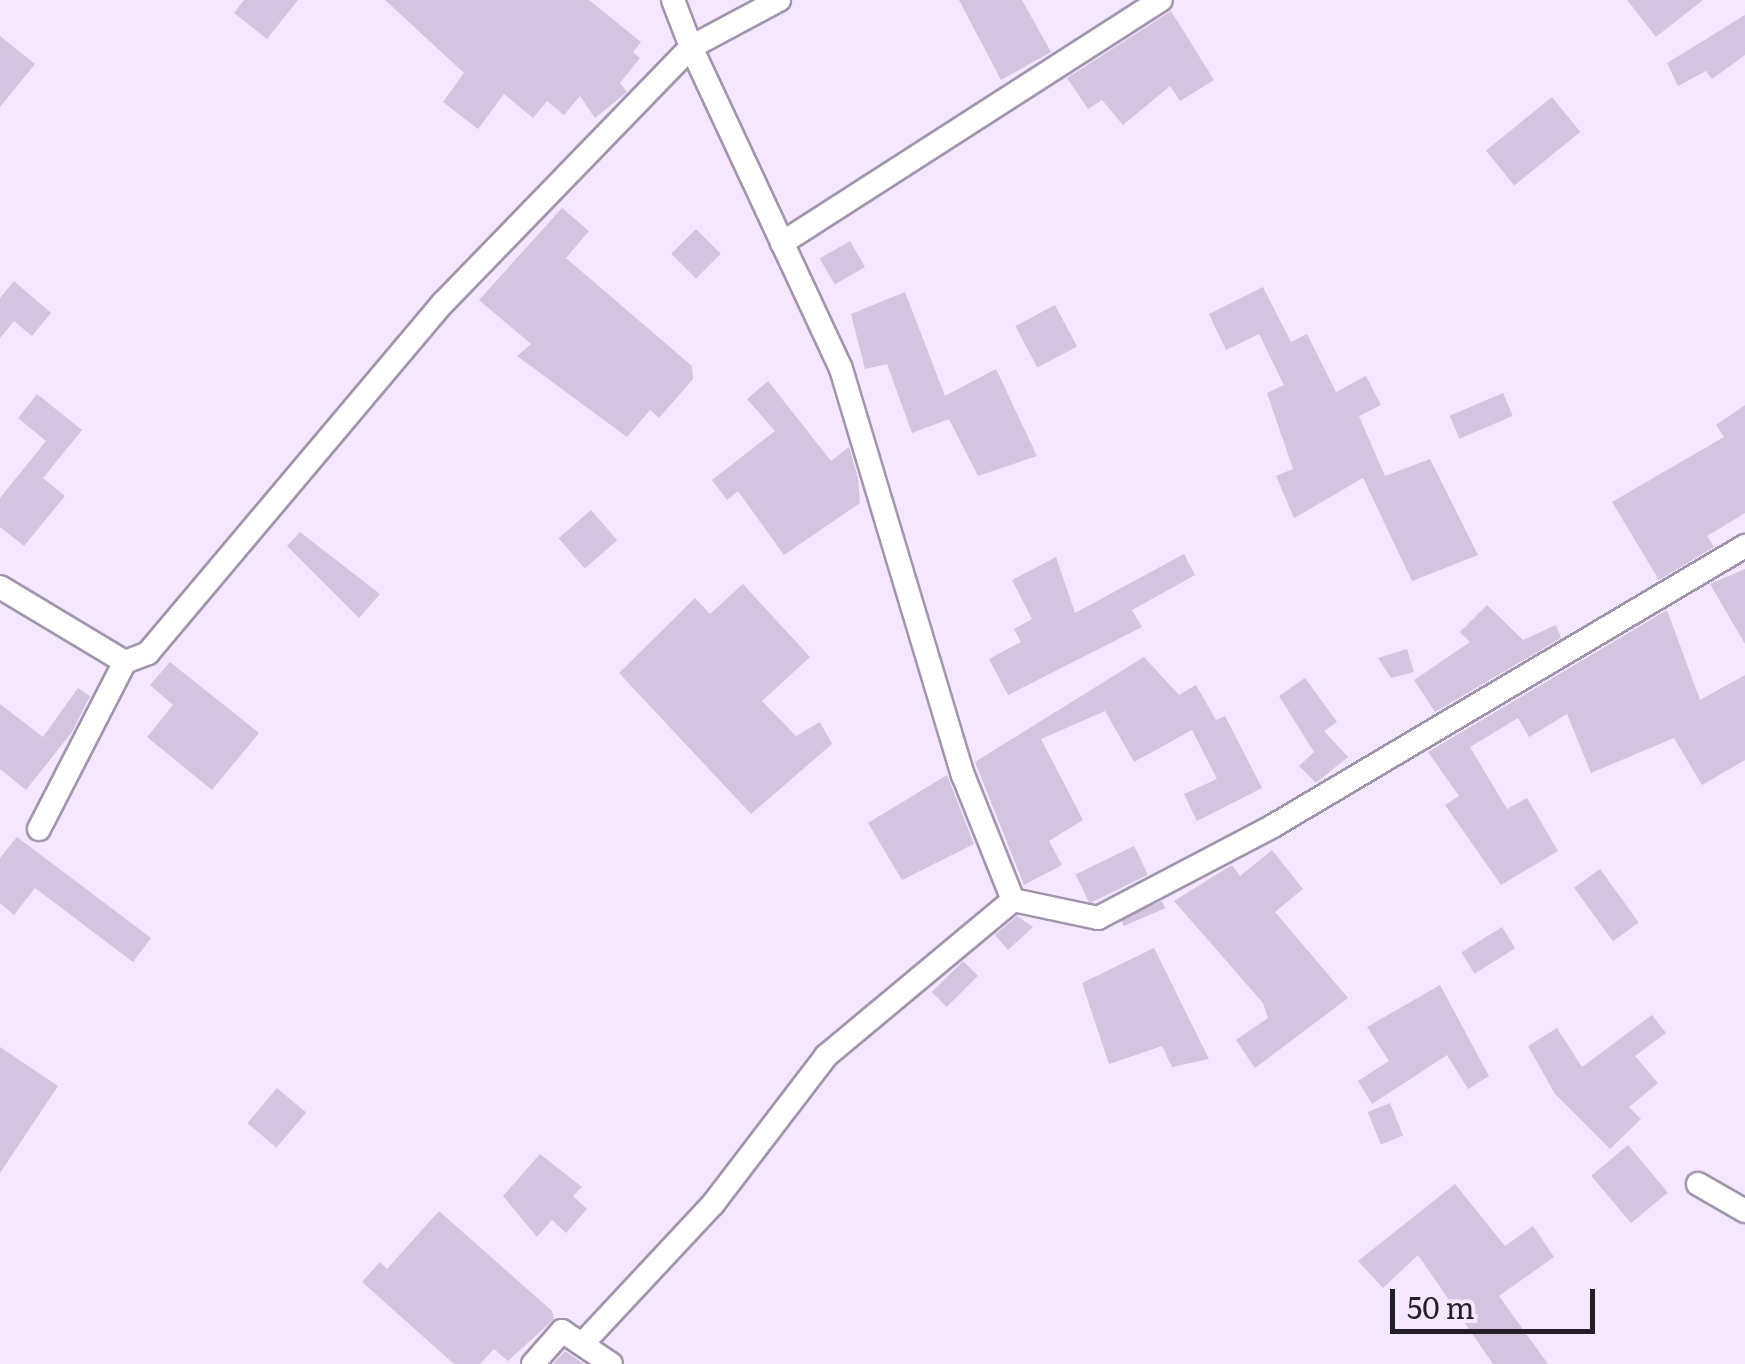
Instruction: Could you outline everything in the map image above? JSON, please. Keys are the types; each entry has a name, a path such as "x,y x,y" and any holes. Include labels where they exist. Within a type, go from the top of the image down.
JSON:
{"street":[{"path":"673,0 691,47 841,369 963,775 1014,900"},
{"path":"39,829 125,662 148,654 442,303 691,47 779,0"},
{"path":"782,242 1161,0"},
{"path":"1014,900 1098,918 1272,826 1745,546"},
{"path":"0,586 125,662"},
{"path":"587,1339 713,1204 826,1056 1014,900"},
{"path":"1698,1184 1745,1211"},
{"path":"533,1364 562,1331 587,1339 611,1364"}],"building":[{"path":"244,0 298,0 267,39 234,13"},
{"path":"385,0 589,0 641,42 633,52 640,58 620,83 627,92 595,118 580,96 564,115 547,101 533,118 504,94 478,129 443,102 464,73"},
{"path":"959,0 1022,0 1051,52 1001,80"},
{"path":"1627,0 1703,0 1656,37"},
{"path":"1171,11 1214,80 1180,101 1170,86 1123,125 1102,100 1088,109 1067,78"},
{"path":"1745,15 1745,55 1712,79 1706,71 1678,86 1667,63"},
{"path":"0,36 35,64 0,107"},
{"path":"1552,97 1580,132 1514,185 1486,150"},
{"path":"562,208 589,231 566,258 692,366 693,379 659,418 650,410 627,437 517,356 531,344 479,300"},
{"path":"696,229 721,254 696,278 671,254"},
{"path":"850,241 865,267 835,284 820,258"},
{"path":"14,281 51,313 32,336 14,321 0,338 0,298"},
{"path":"1263,287 1291,342 1307,334 1336,392 1366,376 1381,405 1359,416 1385,476 1430,459 1478,555 1412,581 1363,478 1294,518 1276,476 1293,469 1267,393 1284,385 1259,334 1226,350 1209,314"},
{"path":"905,292 945,396 996,369 1037,456 978,476 949,419 912,433 887,364 865,369 851,314"},
{"path":"1055,305 1077,346 1037,368 1015,326"},
{"path":"768,381 831,461 849,447 858,478 860,503 784,555 738,491 727,500 712,480 775,431 747,399"},
{"path":"1503,393 1513,416 1459,439 1450,416"},
{"path":"37,394 82,430 43,478 65,496 24,546 0,527 0,498 46,441 18,418"},
{"path":"1745,405 1745,513 1707,536 1714,547 1659,580 1612,502 1724,437 1716,425"},
{"path":"591,510 617,540 585,568 559,538"},
{"path":"300,532 380,594 359,618 287,546"},
{"path":"1184,554 1195,575 1132,610 1142,627 1008,695 989,659 1021,642 1014,629 1032,619 1012,580 1056,557 1075,613"},
{"path":"1745,569 1745,644 1710,584"},
{"path":"743,584 810,657 762,701 796,736 820,722 832,744 751,814 619,673 695,598 710,614"},
{"path":"1487,605 1523,640 1556,625 1561,638 1435,712 1414,680 1470,642 1460,632"},
{"path":"1667,610 1700,700 1745,675 1745,760 1702,785 1674,738 1591,773 1567,714 1529,737 1518,718 1470,747 1507,809 1527,798 1558,851 1501,885 1445,805 1459,796 1428,752"},
{"path":"1407,649 1414,672 1391,678 1378,658"},
{"path":"1144,657 1179,695 1196,685 1216,720 1225,716 1262,788 1197,821 1184,794 1217,779 1192,730 1134,762 1105,711 1041,739 1083,820 1049,841 1062,865 1024,885 975,762"},
{"path":"170,662 259,733 212,790 147,737 173,705 150,685"},
{"path":"1305,678 1337,722 1324,731 1348,757 1316,783 1299,766 1314,752 1279,696"},
{"path":"78,688 90,696 72,732 26,790 0,769 0,704 43,737"},
{"path":"947,775 974,844 902,880 868,823"},
{"path":"17,837 151,938 133,962 35,888 14,915 0,903 0,858"},
{"path":"1134,846 1148,875 1090,903 1076,874"},
{"path":"1272,850 1303,889 1275,912 1348,998 1255,1068 1236,1040 1268,1018 1263,1003 1174,901 1232,865 1240,876"},
{"path":"1600,869 1639,922 1613,941 1574,888"},
{"path":"1162,901 1165,908 1124,926 1121,919"},
{"path":"1017,916 1033,927 1008,950 995,935"},
{"path":"1502,927 1515,948 1475,974 1461,952"},
{"path":"1154,948 1209,1059 1172,1067 1162,1046 1109,1064 1082,983"},
{"path":"963,961 978,976 947,1007 932,992"},
{"path":"1440,985 1489,1076 1468,1089 1447,1055 1372,1104 1358,1081 1389,1061 1367,1027"},
{"path":"1652,1015 1666,1033 1635,1056 1658,1083 1629,1107 1641,1119 1610,1149 1555,1094 1528,1046 1557,1028 1582,1067"},
{"path":"0,1047 58,1086 0,1173"},
{"path":"277,1088 306,1112 277,1148 247,1123"},
{"path":"1390,1103 1403,1135 1381,1144 1368,1112"},
{"path":"1628,1145 1668,1192 1631,1223 1591,1176"},
{"path":"540,1154 582,1187 573,1196 587,1209 566,1233 552,1220 537,1237 503,1196"},
{"path":"1455,1184 1505,1246 1533,1226 1554,1257 1499,1296 1548,1364 1493,1364 1418,1255 1383,1288 1358,1261"},
{"path":"439,1211 552,1311 554,1319 508,1361 494,1349 480,1364 454,1364 362,1282 380,1262 387,1269"},
{"path":"565,1351 584,1364 553,1364"}]}
